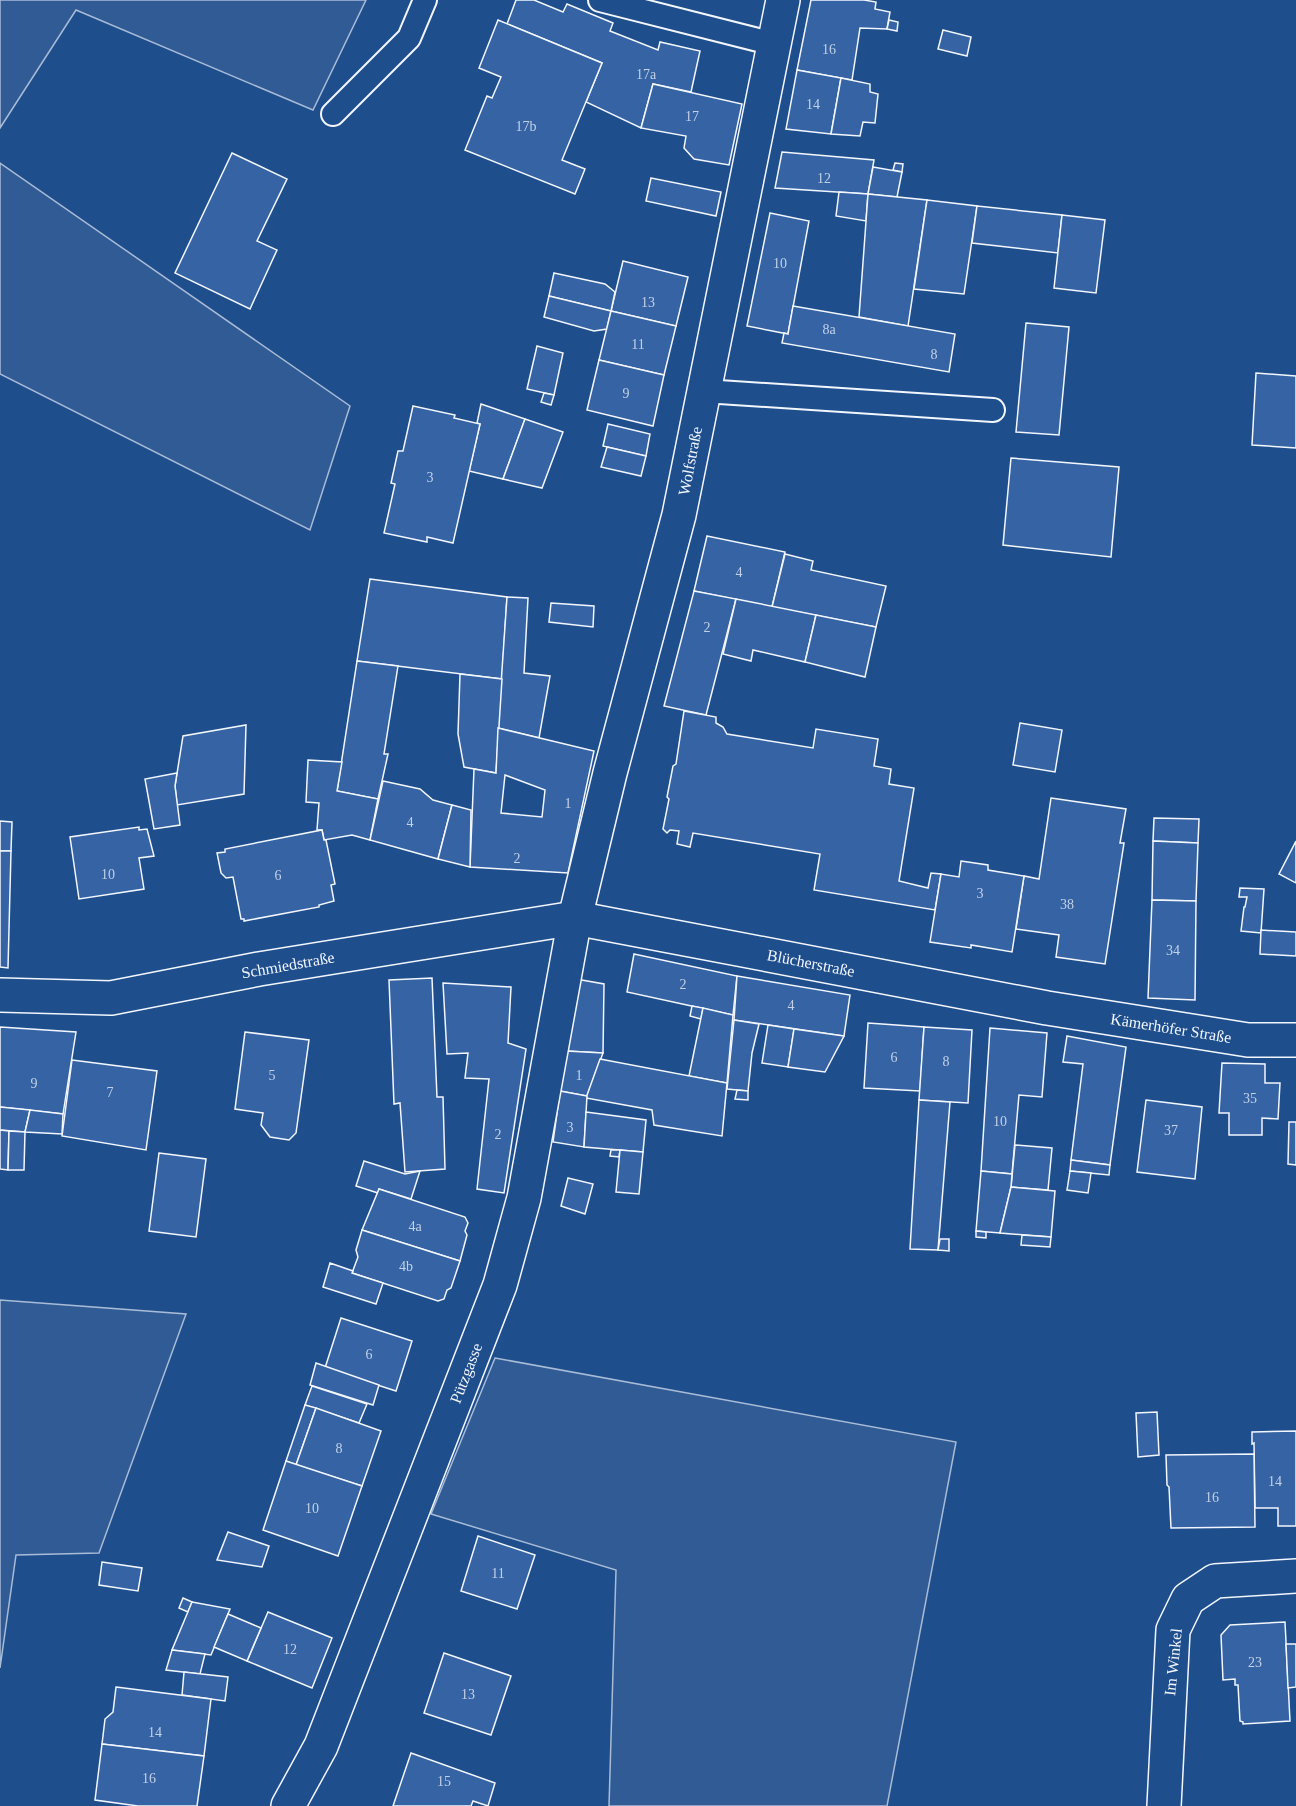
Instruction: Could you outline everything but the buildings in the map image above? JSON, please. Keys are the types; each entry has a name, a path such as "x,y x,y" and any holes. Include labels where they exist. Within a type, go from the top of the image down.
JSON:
{"street":[{"name":"Wolfstraße","path":"575,918 610,773 679,515 783,0"},
{"name":"Schmiedstraße","path":"0,995 111,998 259,969 575,918"},
{"name":"Blücherstraße","path":"575,918 1047,1008"},
{"name":"Pützgasse","path":"288,1806 321,1746 500,1285 524,1198 575,918"},
{"name":"Kämerhöfer Straße","path":"1047,1008 1248,1040 1296,1040"},
{"name":"Im Winkel","path":"1164,1806 1173,1630 1188,1599 1215,1581 1296,1576"}],"lane":[{"path":"333,114 409,38 424,0"},
{"path":"600,0 774,44"},
{"path":"704,391 993,410"}],"shaded area":[{"path":"0,0 366,0 313,110 76,10 0,128"},
{"path":"0,163 350,406 310,530 0,374"},
{"path":"0,1300 186,1314 99,1553 16,1555 0,1668"},
{"path":"495,1358 956,1442 887,1806 609,1806 616,1570 431,1514"}]}
